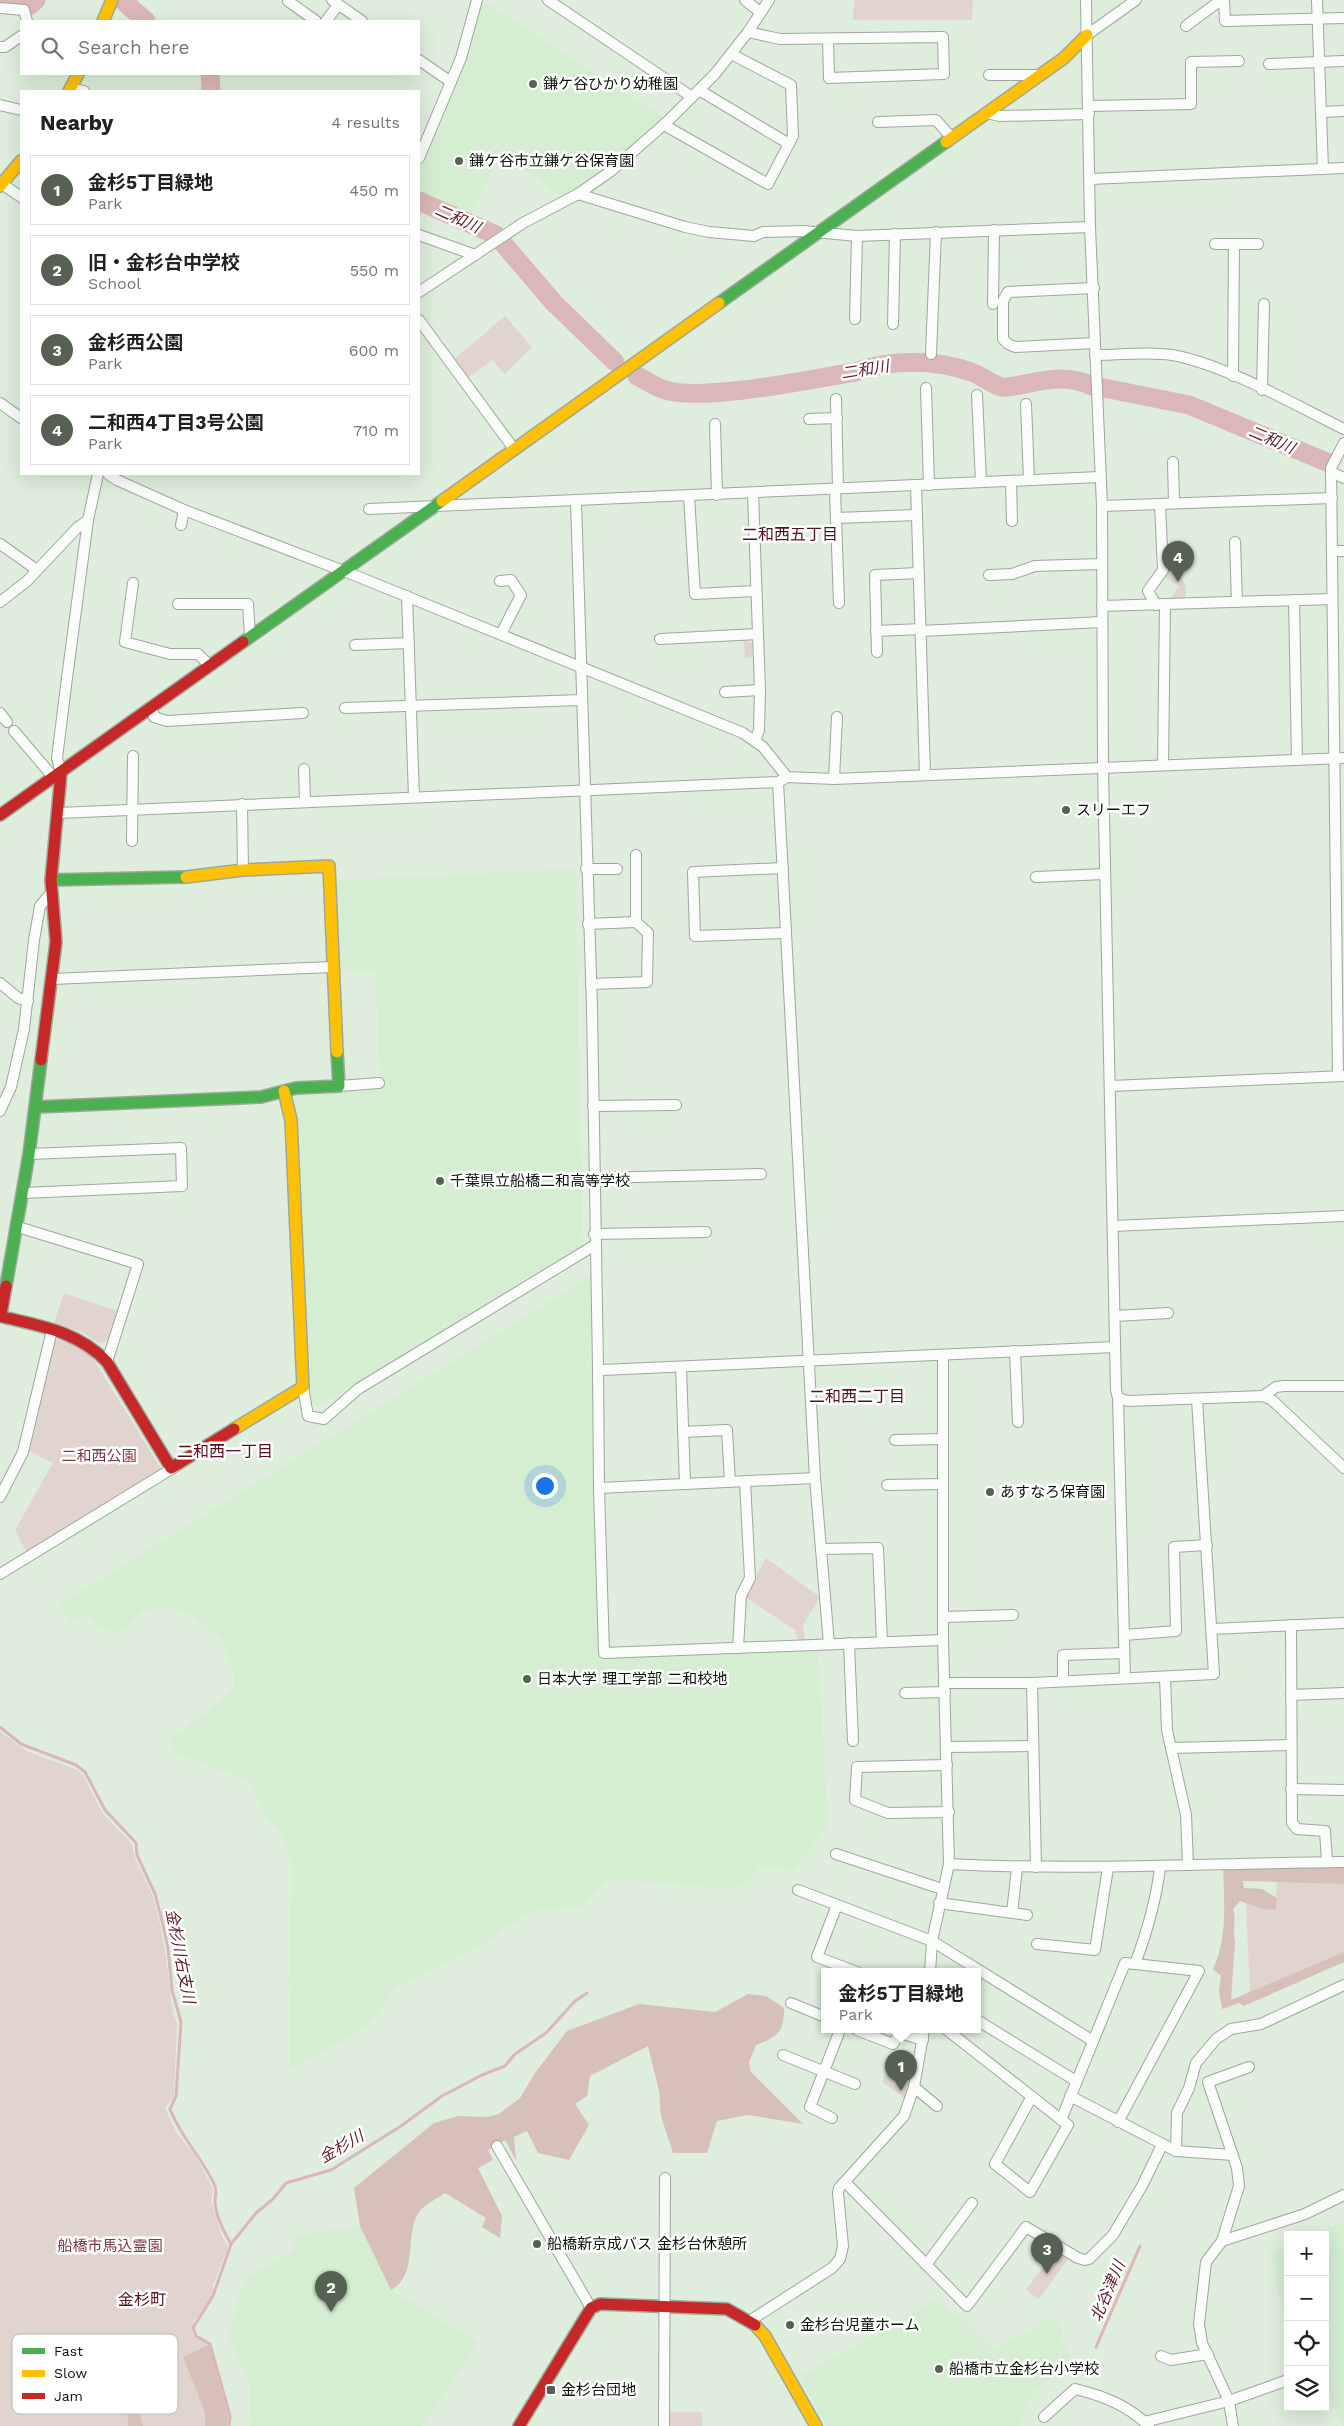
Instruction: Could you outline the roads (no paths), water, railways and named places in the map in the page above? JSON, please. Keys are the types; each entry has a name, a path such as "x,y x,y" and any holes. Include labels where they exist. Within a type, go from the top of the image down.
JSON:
{"street":[{"path":"103,20 112,0"},
{"path":"420,156 461,58 477,0"},
{"path":"548,0 695,94 789,144"},
{"path":"745,0 760,12"},
{"path":"420,291 499,238 538,214 578,194 611,171 664,125 695,94 731,54 769,0"},
{"path":"1086,0 1090,228 1094,288 1099,477 1102,506 1103,768 1116,1390 1118,1398 1125,1678"},
{"path":"0,815 1064,58 1087,35 1136,0"},
{"path":"1186,26 1223,0 1226,21 1344,18"},
{"path":"1317,0 1323,169"},
{"path":"288,2 315,20"},
{"path":"326,20 335,2 361,20"},
{"path":"0,8 24,10 27,20"},
{"path":"748,32 780,40 828,39 943,37 944,74 829,78 828,39"},
{"path":"0,46 5,47 20,37"},
{"path":"664,125 768,184 793,136 791,85 731,54"},
{"path":"986,113 1000,116 1190,104 1191,62 1239,60"},
{"path":"420,61 451,82"},
{"path":"1269,64 1344,61"},
{"path":"70,89 77,75"},
{"path":"989,75 1040,75"},
{"path":"0,105 20,110"},
{"path":"1321,112 1344,111"},
{"path":"878,122 936,120 952,138"},
{"path":"20,162 1,185 20,197"},
{"path":"1090,179 1344,168"},
{"path":"578,194 685,227 709,232 754,236 763,232 819,232 857,236 1090,228"},
{"path":"993,304 994,230"},
{"path":"931,354 936,232"},
{"path":"893,324 894,234"},
{"path":"420,235 476,255"},
{"path":"854,319 857,236"},
{"path":"1215,244 1258,244"},
{"path":"1232,376 1234,244"},
{"path":"1094,288 1008,292 1003,301 1003,339 1015,347 1095,343"},
{"path":"1262,390 1264,304"},
{"path":"420,321 514,449"},
{"path":"1095,355 1169,355 1194,361 1232,376 1344,429"},
{"path":"926,388 929,485"},
{"path":"977,395 981,482"},
{"path":"836,399 836,518 839,603"},
{"path":"0,403 20,417"},
{"path":"1026,404 1029,480"},
{"path":"809,418 837,418"},
{"path":"715,424 717,495"},
{"path":"1111,1086 1341,1076 1340,817 1332,599 1332,498 1333,466 1344,443"},
{"path":"1172,462 1174,503"},
{"path":"1333,466 1344,478"},
{"path":"98,475 88,520 57,758 59,813 51,880 56,942 52,979 36,1107 18,1227 5,1267 1,1310 3,1317 52,1330 86,1342 107,1362 167,1464 173,1468"},
{"path":"113,477 184,510 407,596 743,733 763,747 783,780 783,868 810,1361 814,1478 829,1644"},
{"path":"369,509 576,502 1099,477"},
{"path":"1010,481 1012,521"},
{"path":"916,485 925,775"},
{"path":"753,493 760,690 759,730 755,740"},
{"path":"689,496 695,594 756,592"},
{"path":"1102,506 1332,498"},
{"path":"576,502 591,984 594,1245 604,1653 943,1640"},
{"path":"1160,504 1163,570 1148,591 1160,605 1163,766"},
{"path":"181,525 184,510"},
{"path":"836,518 917,515"},
{"path":"0,602 27,581 77,528 88,520"},
{"path":"1235,542 1237,602"},
{"path":"0,544 38,570"},
{"path":"1333,551 1344,551"},
{"path":"989,575 1012,574 1035,566 1102,564"},
{"path":"877,652 875,575 919,574"},
{"path":"500,582 511,580 521,595 501,634"},
{"path":"133,583 126,642 170,654 198,654 210,666"},
{"path":"407,596 414,797"},
{"path":"1102,606 1332,599"},
{"path":"1294,600 1297,760"},
{"path":"178,604 248,604 250,637"},
{"path":"876,631 1102,622"},
{"path":"660,639 758,634"},
{"path":"355,645 409,643"},
{"path":"725,692 760,690"},
{"path":"345,708 582,700"},
{"path":"152,708 154,717 167,720 303,713"},
{"path":"0,713 8,722"},
{"path":"834,779 837,716"},
{"path":"14,731 57,776"},
{"path":"132,841 133,756"},
{"path":"59,813 305,801 584,791 783,780 1339,758"},
{"path":"304,769 305,801"},
{"path":"242,804 242,870"},
{"path":"636,855 636,922"},
{"path":"51,880 186,877 242,870 329,866 332,967 339,1086"},
{"path":"783,868 693,872 695,936 786,933"},
{"path":"586,870 617,869"},
{"path":"1036,877 1106,874"},
{"path":"0,1111 14,1075 28,1001 34,940 40,906 51,893"},
{"path":"588,924 636,922 648,932 647,982 591,984"},
{"path":"52,979 332,967"},
{"path":"0,983 18,998 28,1001"},
{"path":"36,1107 261,1097 296,1088 379,1083"},
{"path":"284,1092 291,1120 302,1386 308,1416 324,1419 358,1389 594,1245"},
{"path":"593,1106 676,1106"},
{"path":"23,1193 182,1186 181,1148 29,1154"},
{"path":"594,1178 761,1174"},
{"path":"1113,1226 1344,1216"},
{"path":"18,1227 138,1264 107,1362"},
{"path":"594,1234 706,1232"},
{"path":"1115,1316 1168,1314"},
{"path":"0,1497 23,1452 52,1330"},
{"path":"598,1368 602,1370 681,1367 1115,1347"},
{"path":"1016,1352 1018,1422"},
{"path":"930,1968 932,1941 949,1864 943,1640 943,1355"},
{"path":"681,1367 685,1484"},
{"path":"0,1574 302,1386"},
{"path":"1263,1396 1276,1387 1284,1386 1344,1386"},
{"path":"1118,1398 1128,1401 1263,1396 1272,1400 1344,1468"},
{"path":"905,1693 945,1688 1214,1674 1197,1399"},
{"path":"683,1432 727,1430 730,1482"},
{"path":"895,1440 943,1439"},
{"path":"599,1488 814,1478"},
{"path":"738,1648 741,1596 750,1578 746,1481"},
{"path":"887,1485 943,1484"},
{"path":"1124,1635 1176,1631 1174,1547 1207,1545"},
{"path":"821,1549 878,1548 882,1642"},
{"path":"943,1617 1013,1615"},
{"path":"1212,1629 1344,1623"},
{"path":"1290,1625 1290,1789 1294,1827 1325,1831 1327,1862"},
{"path":"849,1643 853,1741"},
{"path":"1063,1681 1063,1655 1124,1653"},
{"path":"1165,1678 1167,1730 1186,1815 1188,1865"},
{"path":"1032,1683 1036,1867"},
{"path":"1291,1695 1344,1693"},
{"path":"1171,1748 1291,1745"},
{"path":"946,1747 1032,1746"},
{"path":"947,1765 857,1768 854,1800 888,1813 949,1812"},
{"path":"1290,1789 1344,1790"},
{"path":"836,1854 942,1889"},
{"path":"949,1864 1017,1868 1160,1868 1188,1865 1344,1862"},
{"path":"1012,1913 1017,1868"},
{"path":"1037,1944 1096,1950 1108,1868"},
{"path":"1135,1964 1149,1928 1157,1895 1160,1868"},
{"path":"798,1890 932,1941 975,1968"},
{"path":"939,1903 1027,1915"},
{"path":"837,1905 817,1957 847,1968"},
{"path":"1061,2120 1125,1963 1199,1971 1118,2122"},
{"path":"981,1971 1093,2041"},
{"path":"1176,2151 1178,2113 1189,2088 1196,2063 1216,2038 1230,2029 1260,2024 1344,1985"},
{"path":"791,2004 821,2015"},
{"path":"981,2022 1076,2081"},
{"path":"832,2118 810,2108 839,2033"},
{"path":"751,2320 832,2268 840,2259 842,2246 838,2193 844,2182 899,2124 909,2105 924,2035 900,2033 893,2044 864,2033"},
{"path":"950,2033 1068,2125 1030,2192 995,2164 1031,2098"},
{"path":"783,2055 855,2084"},
{"path":"1233,2426 1229,2401 1202,2343 1199,2324 1205,2268 1222,2241 1239,2186 1238,2168 1208,2082 1249,2067"},
{"path":"914,2087 937,2106"},
{"path":"1070,2096 1176,2151 1233,2155"},
{"path":"844,2182 967,2306 1026,2227 1078,2258 1089,2259 1113,2235 1142,2186 1162,2145"},
{"path":"497,2146 591,2308"},
{"path":"664,2426 665,2178"},
{"path":"1222,2241 1305,2214 1344,2195"},
{"path":"926,2264 972,2203"},
{"path":"519,2426 591,2308 600,2304 665,2305 727,2309 751,2320 764,2336 816,2426"},
{"path":"1161,2356 1171,2360 1208,2354"},
{"path":"1044,2417 1075,2388 1112,2400 1130,2410 1146,2424 1229,2401 1284,2381"}],"waterway":[{"name":"二和川","path":"2,4 29,6 36,0"},
{"name":"二和川","path":"122,0 145,20"},
{"name":"二和川","path":"210,75 211,90"},
{"name":"二和川","path":"420,201 496,235"},
{"name":"二和川","path":"501,241 554,303 615,362"},
{"name":"二和川","path":"637,376 665,390 683,393 705,393 786,384 884,365 913,362 942,365 975,373 1002,387 1059,379 1075,380 1092,386"},
{"name":"二和川","path":"1099,387 1189,405 1329,463"},
{"name":"金杉川右支川","path":"0,1727 21,1744 76,1765 85,1772 105,1810 136,1843 137,1855 155,1894 162,1921 168,1948 172,1990 181,2022 176,2096 170,2109 215,2186 218,2218 231,2244"},
{"name":"金杉川","path":"229,2426 230,2416 210,2344 196,2336 193,2328 213,2296 231,2244 256,2213 273,2199 286,2183 331,2170 401,2126 442,2096 482,2075 505,2066 515,2054 546,2033 575,2001 587,1993"},
{"name":"北谷津川","path":"1096,2347 1140,2246"}],"place":[{"name":"鎌ケ谷ひかり幼稚園","path":"533,84"},
{"name":"鎌ケ谷市立鎌ケ谷保育園","path":"459,161"},
{"name":"二和西4丁目3号公園","path":"1178,582"},
{"name":"スリーエフ","path":"1066,810"},
{"name":"千葉県立船橋二和高等学校","path":"440,1181"},
{"name":"あすなろ保育園","path":"990,1492"},
{"name":"日本大学 理工学部 二和校地","path":"527,1679"},
{"name":"金杉5丁目緑地","path":"901,2091"},
{"name":"船橋新京成バス 金杉台休憩所","path":"537,2244"},
{"name":"金杉西公園","path":"1047,2274"},
{"name":"旧・金杉台中学校","path":"331,2312"},
{"name":"金杉台児童ホーム","path":"790,2325"},
{"name":"船橋市立金杉台小学校","path":"939,2369"},
{"name":"金杉台団地","path":"551,2390"}],"district":[{"name":"二和西五丁目","path":"790,534"},
{"name":"二和西二丁目","path":"857,1396"},
{"name":"二和西一丁目","path":"225,1451"},
{"name":"金杉町","path":"142,2299"}],"park label":[{"name":"二和西公園","path":"99,1456"},
{"name":"船橋市馬込霊園","path":"110,2246"}]}
